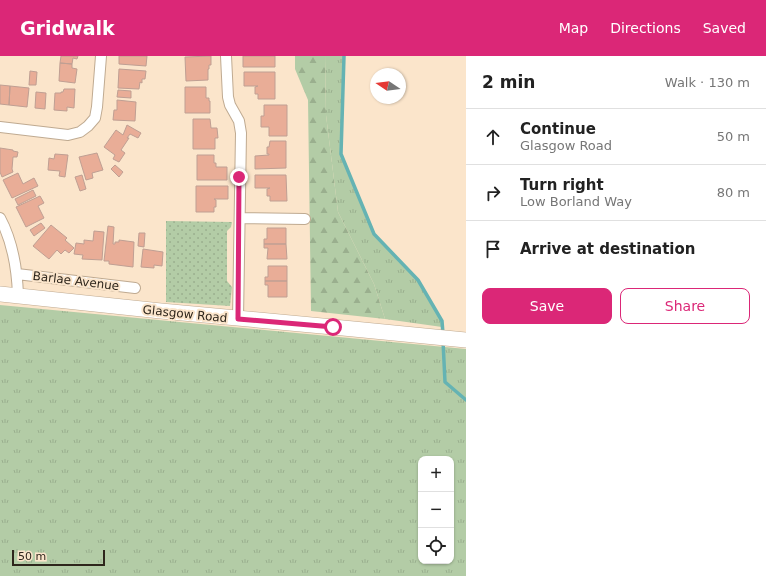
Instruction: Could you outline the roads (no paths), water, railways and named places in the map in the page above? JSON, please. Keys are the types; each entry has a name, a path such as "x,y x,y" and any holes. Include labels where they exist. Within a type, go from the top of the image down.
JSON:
{"main road":[{"name":"Glasgow Road","path":"0,294 459,340"}],"street":[{"path":"0,127 68,135 80,132 95,118 101,56"},
{"path":"226,56 228,97 230,105 240,126 238,319"},
{"name":"Barlae Avenue","path":"0,218 14,251 18,274 18,295"},
{"path":"240,218 305,218"},
{"name":"Barlae Avenue","path":"18,274 135,288"}],"waterway":[{"path":"344,56 341,154 374,234 418,280 442,321 443,334"},
{"path":"443,341 445,382 466,400"}]}
